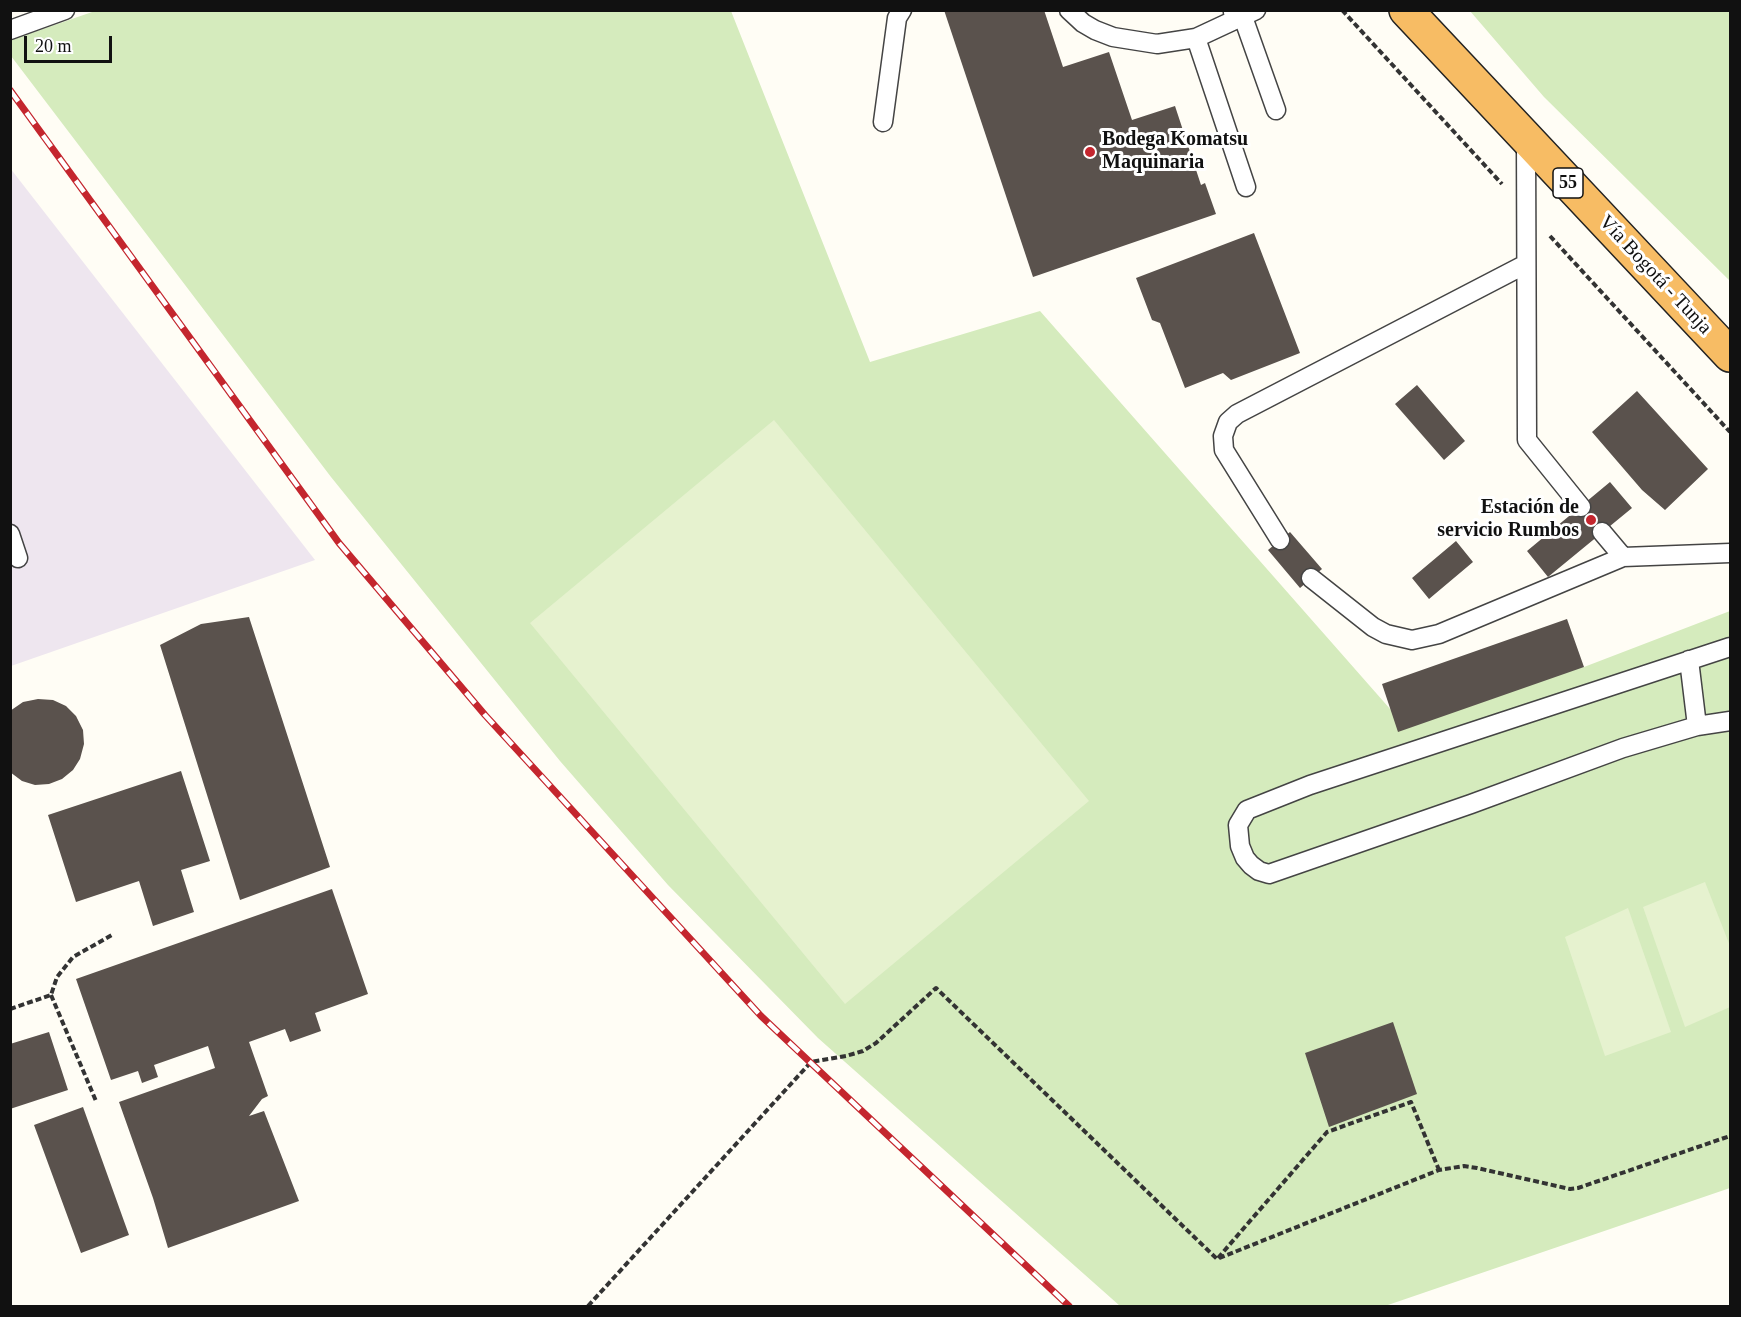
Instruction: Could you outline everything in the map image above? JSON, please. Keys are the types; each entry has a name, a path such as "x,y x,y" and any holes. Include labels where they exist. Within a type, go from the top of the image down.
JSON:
{"highway":[{"name":"Vía Bogotá - Tunja","path":"1406,10 1731,355"}],"lane":[{"path":"10,30 65,10"},
{"path":"883,122 897,18 902,10"},
{"path":"1069,10 1083,23 1113,37 1157,44 1196,38 1242,13 1276,110"},
{"path":"1196,38 1246,187"},
{"path":"1526,139 1527,440 1581,507"},
{"path":"1280,540 1224,450 1223,436 1228,422 1237,414 1526,264"},
{"path":"1602,532 1623,557"},
{"path":"10,534 18,558"},
{"path":"1311,578 1373,627 1386,634 1412,640 1439,634 1623,557 1731,553"},
{"path":"1731,647 1310,785 1247,810 1238,825 1240,846 1251,865 1269,874 1623,748 1697,726 1731,721"},
{"path":"1689,660 1697,726"}],"path":[{"path":"96,1101 51,995 57,976 73,957 112,936"},
{"path":"588,1306 811,1062 863,1051 876,1043 936,987 1217,1259"},
{"path":"10,1010 51,995"},
{"path":"1217,1259 1327,1132 1411,1102 1439,1170"},
{"path":"1217,1259 1439,1170 1464,1166 1570,1189 1731,1136"}],"shaded area":[{"path":"10,168 315,560 11,666 10,666"}],"green space":[{"path":"95,11 731,11 870,362 1040,311 1391,710 1584,667 1730,611 1730,1188 1385,1306 1120,1306 818,1038 668,885 560,761 331,477 11,56 11,40"},
{"path":"1470,11 1728,11 1730,14 1730,281 1544,97"},
{"path":"774,420 1089,801 845,1004 530,623"},
{"path":"1705,882 1730,946 1730,1007 1685,1027 1643,907"},
{"path":"1628,908 1671,1032 1605,1056 1565,937"}],"building":[{"name":"Bodega Komatsu Maquinaria","path":"944,10 1044,10 1063,67 1109,52 1132,120 1175,106 1201,185 1205,183 1216,214 1033,277"},
{"path":"1254,233 1300,353 1231,380 1223,373 1185,388 1160,323 1152,320 1136,278"},
{"path":"1417,385 1465,441 1444,460 1395,404"},
{"path":"1637,391 1708,469 1665,510 1642,490 1592,432"},
{"name":"Estación de servicio Rumbos","path":"1610,482 1632,508 1548,577 1527,551"},
{"path":"1290,532 1322,569 1300,588 1268,550"},
{"path":"1456,541 1473,562 1429,599 1412,578"},
{"path":"249,617 330,867 240,900 160,645 201,624"},
{"path":"1567,619 1584,667 1398,732 1382,684"},
{"path":"38,699 53,700 66,706 76,716 83,730 84,744 80,759 73,770 62,779 49,784 35,785 22,781 10,772 10,711 23,702"},
{"path":"181,771 210,861 181,870 194,912 153,926 139,881 76,902 48,815"},
{"path":"332,889 368,994 315,1013 321,1031 290,1042 285,1029 249,1042 268,1096 262,1099 249,1116 264,1111 299,1201 168,1248 119,1102 215,1068 208,1046 154,1065 158,1077 142,1083 138,1071 111,1080 76,979"},
{"path":"1393,1022 1417,1094 1329,1127 1305,1053"},
{"path":"49,1032 68,1090 10,1109 10,1044"},
{"path":"83,1107 129,1235 81,1253 34,1125"}],"railway":[{"path":"10,90 339,543 485,715 761,1016 1069,1306"}],"place":[{"name":"Bodega Komatsu Maquinaria","path":"1090,152"},
{"name":"Estación de servicio Rumbos","path":"1591,520"}]}
